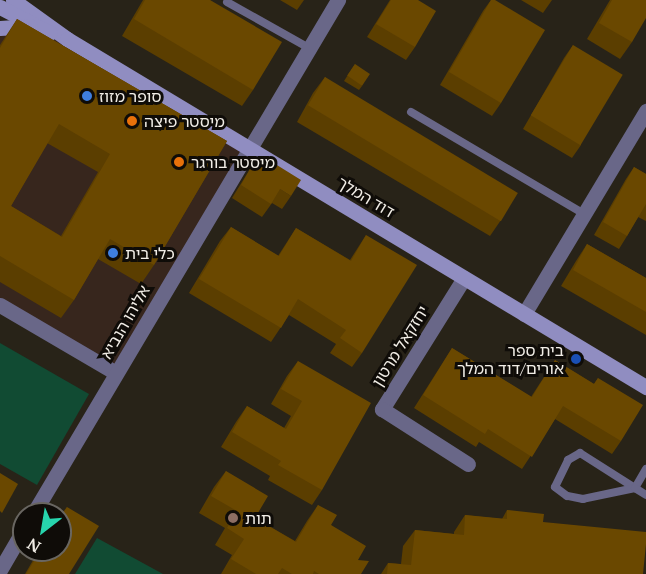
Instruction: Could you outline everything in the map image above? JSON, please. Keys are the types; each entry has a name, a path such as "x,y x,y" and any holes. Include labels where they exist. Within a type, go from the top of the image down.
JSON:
{"street":[{"name":"דוד המלך","path":"13,0 41,25"},
{"path":"0,28 14,25 41,25 33,0"},
{"name":"אליהו הנביא","path":"40,502 338,0"},
{"name":"דוד המלך","path":"0,7 67,39 646,387"},
{"path":"524,314 646,111"},
{"name":"יחזקאל מרטון","path":"464,278 382,409 468,464"},
{"path":"0,305 116,373"},
{"path":"0,570 12,550"}],"lane":[{"path":"227,2 309,48"},
{"path":"411,112 584,214"},
{"path":"646,470 635,488 583,499 567,496 555,487 568,460 580,453 635,488 646,495"}],"shaded area":[{"path":"35,27 249,148 116,373 0,306 0,35"}],"green space":[{"path":"0,343 89,394 37,485 0,464"},
{"path":"97,538 163,574 75,574"}],"building":[{"path":"145,0 210,0 282,42 253,90 134,19"},
{"path":"391,0 418,0 436,11 415,47 376,24"},
{"path":"491,0 495,0 545,30 501,103 449,72"},
{"path":"612,0 646,0 646,18 632,42 599,23"},
{"path":"17,19 227,141 154,265 110,239 74,300 0,256 0,48","holes":["59,124 110,154 62,237 11,206"]},
{"path":"573,45 623,75 580,145 531,115"},
{"path":"355,64 370,74 362,86 347,76"},
{"path":"325,77 518,193 501,221 308,105"},
{"path":"272,162 301,180 291,196 280,189 271,204 241,185 250,169"},
{"path":"634,167 646,174 646,204 627,236 603,222"},
{"path":"231,227 279,256 296,228 351,261 366,235 417,265 362,353 340,338 346,330 298,299 281,328 199,279"},
{"path":"587,244 646,278 646,312 573,270"},
{"path":"452,348 532,397 555,360 594,384 598,378 643,405 621,441 563,406 532,457 488,429 485,434 423,395"},
{"path":"298,361 371,403 322,490 278,465 281,461 232,432 247,406 286,429 302,401 281,389"},
{"path":"226,471 268,496 255,518 296,542 318,505 337,515 331,525 366,546 358,560 369,561 361,574 319,574 314,571 313,574 292,574 282,568 278,574 256,574 231,559 244,539 227,528 237,511 211,496"},
{"path":"0,473 18,484 2,513 0,511"},
{"path":"72,510 99,526 69,574 26,574 34,562 72,562"},
{"path":"507,510 544,514 543,522 646,532 643,574 387,574 388,563 411,565 415,530 464,535 465,515 507,519"}],"place":[{"name":"סופר מזוז","path":"87,96"},
{"name":"מיסטר פיצה","path":"132,121"},
{"name":"מיסטר בורגר","path":"179,162"},
{"name":"כלי בית","path":"113,253"},
{"name":"בית ספר אורים/דוד המלך","path":"576,359"},
{"name":"תות","path":"233,518"}]}
